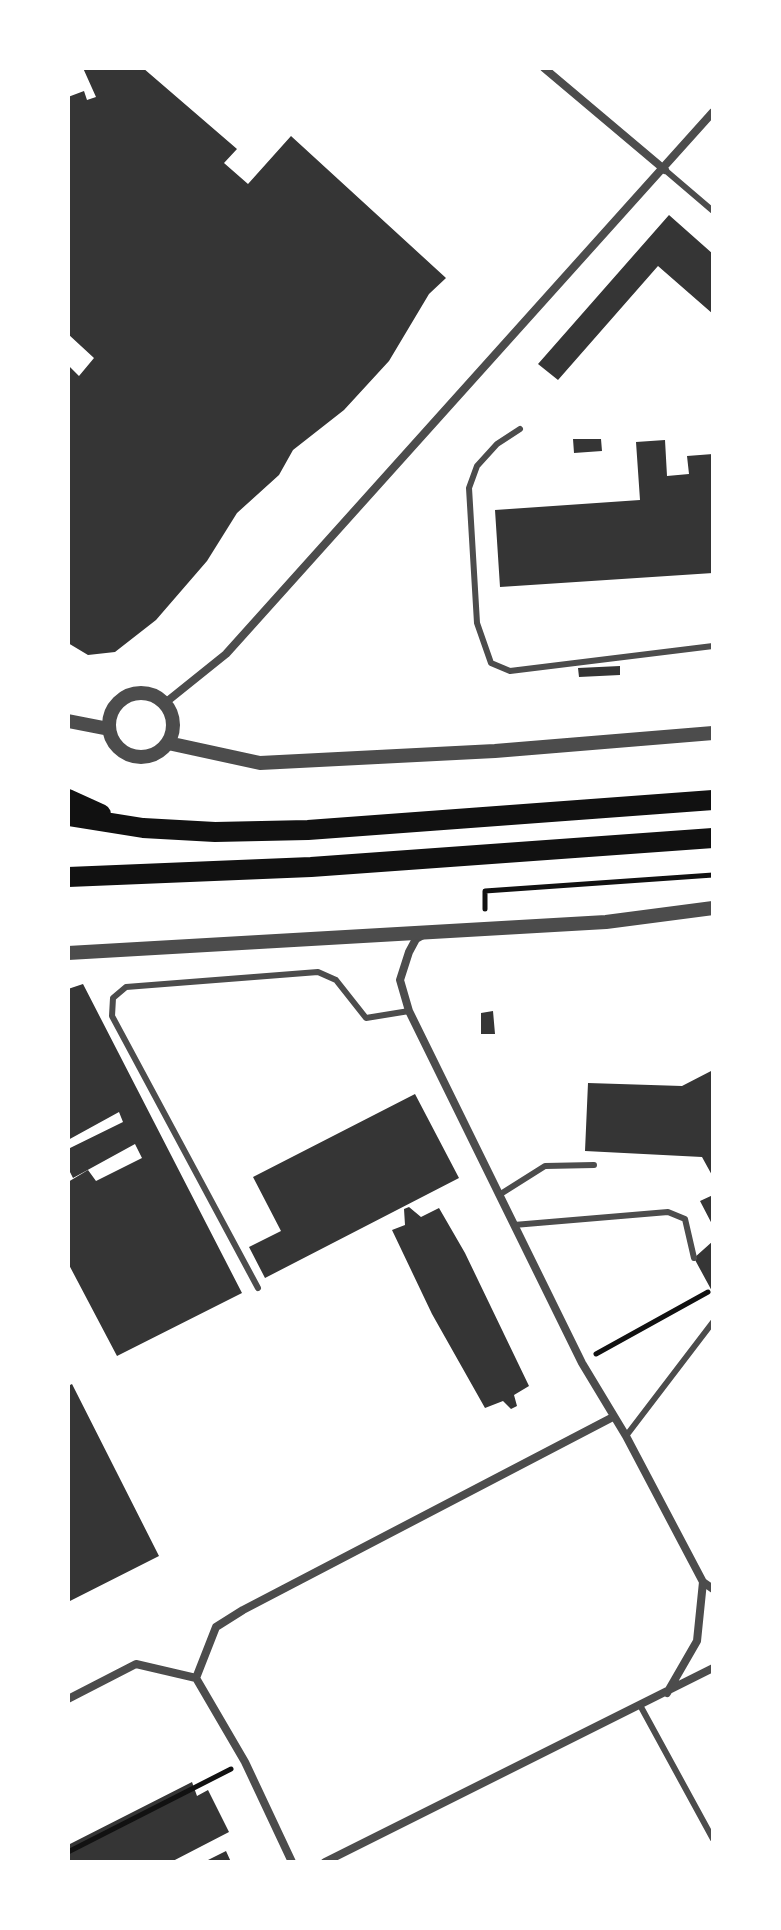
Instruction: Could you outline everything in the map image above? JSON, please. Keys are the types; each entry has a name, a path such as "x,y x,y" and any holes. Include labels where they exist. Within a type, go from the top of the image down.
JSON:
{"main road":[{"path":"68,799 143,828"},
{"path":"68,816 143,828 215,832 308,830 713,800"},
{"path":"72,878 311,867 713,838"}],"street":[{"path":"544,68 665,170"},
{"path":"165,703 226,654 665,170 713,112"},
{"path":"148,693 165,703 174,723 168,743 150,755 129,754 119,749 109,729 113,709 128,695 148,693"},
{"path":"68,721 109,729"},
{"path":"168,743 260,763 486,752 713,733"},
{"path":"68,953 606,922 713,908"},
{"path":"427,933 416,939 400,980 409,1011 582,1363 626,1436 703,1582 713,1589"},
{"path":"196,1678 216,1627 243,1610 613,1417"},
{"path":"666,1693 697,1641 703,1582"},
{"path":"68,1699 136,1664 196,1678 245,1762 292,1862"},
{"path":"325,1862 641,1707 713,1668"}],"lane":[{"path":"665,170 713,211"},
{"path":"520,429 497,444 477,466 469,488 477,623 491,663 510,671 713,646"},
{"path":"258,1288 112,1016 113,998 126,987 318,972 336,980 366,1018 409,1011"},
{"path":"499,1195 545,1166 594,1165"},
{"path":"514,1225 668,1212 685,1219 694,1258"},
{"path":"626,1436 713,1322"},
{"path":"641,1707 713,1839"}],"path":[{"path":"485,891 713,875"},
{"path":"582,1363 708,1292"},
{"path":"68,1852 245,1762"}],"building":[{"path":"83,68 143,68 237,149 224,163 248,184 291,136 446,278 429,294 389,361 344,410 293,450 279,475 237,513 207,561 156,620 115,652 88,655 68,643 68,365 79,376 94,358 68,334 68,97 84,91 87,100 96,97"},
{"path":"669,215 713,254 713,314 658,266 558,380 538,364"},
{"path":"573,439 601,439 602,451 574,453"},
{"path":"665,440 667,476 689,474 687,456 713,454 713,573 500,587 495,510 640,500 636,442"},
{"path":"620,666 620,675 579,677 578,668"},
{"path":"83,984 242,1293 117,1356 68,1263 68,1182 88,1170 96,1181 142,1158 135,1144 73,1178 68,1168 68,1149 123,1122 119,1112 68,1140 68,989"},
{"path":"493,1011 495,1034 481,1034 481,1013"},
{"path":"713,1070 713,1177 702,1157 585,1151 588,1083 682,1086"},
{"path":"415,1094 459,1178 265,1278 249,1247 281,1231 253,1177"},
{"path":"713,1195 713,1226 700,1201"},
{"path":"409,1207 421,1217 439,1208 465,1253 529,1386 514,1395 517,1406 511,1409 503,1401 485,1408 432,1314 392,1230 405,1225 404,1209"},
{"path":"713,1241 713,1293 694,1258"},
{"path":"72,1384 159,1556 68,1602 68,1386"},
{"path":"192,1782 197,1796 208,1790 229,1832 171,1862 68,1862 68,1845"},
{"path":"226,1851 231,1862 204,1862"}]}
